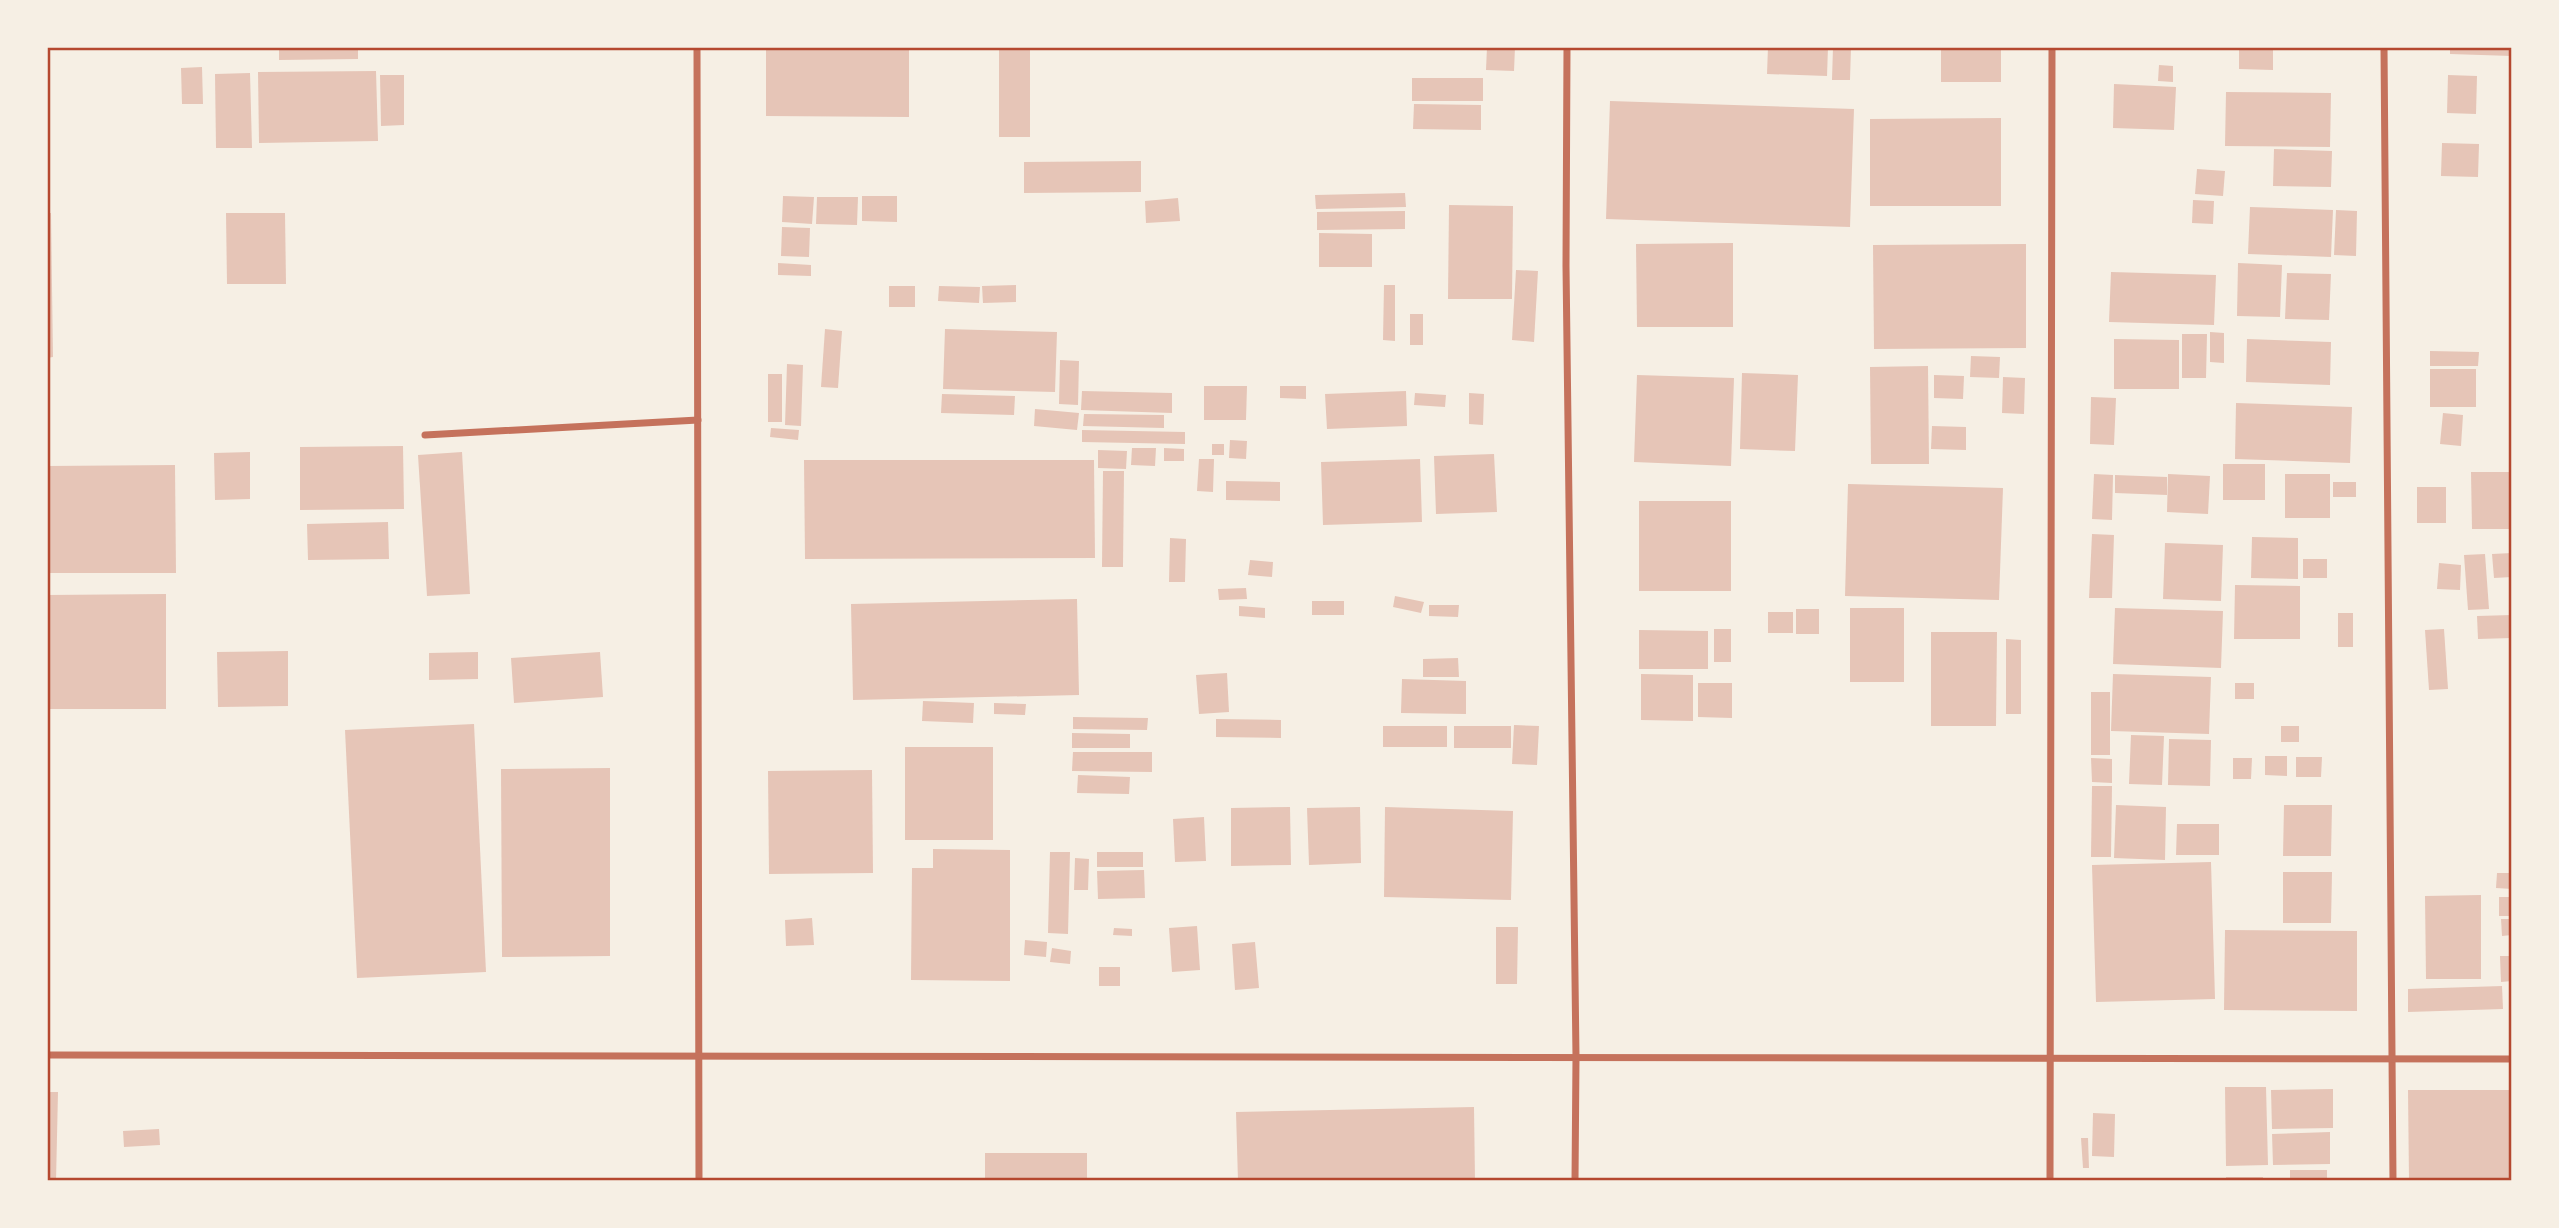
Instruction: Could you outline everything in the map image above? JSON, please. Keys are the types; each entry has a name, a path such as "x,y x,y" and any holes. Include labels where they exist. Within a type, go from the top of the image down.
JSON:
{"street":[{"path":"697,47 699,1181"},
{"path":"1567,47 1566,279 1576,1057 1575,1181"},
{"path":"2050,1181 2052,47"},
{"path":"2384,47 2393,1181"},
{"path":"425,435 698,420"},
{"path":"47,1055 2512,1059"}],"building":[{"path":"279,47 358,47 358,59 279,60"},
{"path":"766,47 909,47 909,117 766,116"},
{"path":"999,47 1030,47 1030,137 999,137"},
{"path":"1487,47 1515,47 1514,71 1486,70"},
{"path":"1768,47 1828,47 1827,76 1767,74"},
{"path":"1833,47 1851,47 1850,80 1832,80"},
{"path":"1941,47 2001,47 2001,82 1941,82"},
{"path":"2239,47 2273,47 2273,70 2239,69"},
{"path":"2450,47 2512,47 2512,56 2450,54"},
{"path":"2159,65 2173,66 2173,82 2158,81"},
{"path":"202,67 203,104 182,104 181,68"},
{"path":"376,71 378,141 259,143 258,72"},
{"path":"250,73 252,148 216,148 215,74"},
{"path":"380,75 404,75 404,125 381,126"},
{"path":"2448,75 2477,76 2476,114 2447,113"},
{"path":"1412,78 1483,78 1483,101 1412,101"},
{"path":"2114,84 2176,87 2174,130 2113,128"},
{"path":"2226,92 2331,93 2330,147 2225,146"},
{"path":"1610,101 1854,109 1850,227 1606,219"},
{"path":"1414,104 1481,105 1481,130 1413,129"},
{"path":"2001,118 2001,206 1870,206 1870,119"},
{"path":"2442,143 2479,144 2478,177 2441,176"},
{"path":"2274,149 2332,151 2331,187 2273,186"},
{"path":"1141,161 1141,192 1024,193 1024,162"},
{"path":"2197,169 2225,171 2223,196 2195,194"},
{"path":"1405,193 1406,207 1316,209 1315,195"},
{"path":"783,196 814,197 812,224 782,222"},
{"path":"862,196 897,196 897,222 862,221"},
{"path":"817,197 858,197 857,225 816,224"},
{"path":"1178,198 1180,221 1146,223 1145,201"},
{"path":"2193,200 2214,201 2213,224 2192,223"},
{"path":"1449,205 1513,206 1512,299 1448,299"},
{"path":"2250,207 2333,210 2331,257 2248,254"},
{"path":"2336,210 2357,211 2356,256 2334,255"},
{"path":"1405,211 1405,229 1317,230 1317,212"},
{"path":"47,213 51,213 53,357 47,358"},
{"path":"226,213 285,213 286,284 227,284"},
{"path":"782,227 810,228 809,257 781,256"},
{"path":"1319,233 1372,234 1372,267 1319,267"},
{"path":"1733,243 1733,327 1637,327 1636,244"},
{"path":"2026,244 2026,348 1874,349 1873,245"},
{"path":"778,263 811,265 811,276 778,275"},
{"path":"2238,263 2282,265 2280,317 2237,316"},
{"path":"1516,270 1538,271 1534,342 1512,340"},
{"path":"2111,272 2216,275 2214,325 2109,322"},
{"path":"2287,273 2331,274 2329,320 2285,319"},
{"path":"1016,285 1016,302 983,303 982,286"},
{"path":"1384,285 1395,285 1395,341 1383,340"},
{"path":"889,286 915,286 915,307 889,307"},
{"path":"939,286 980,287 979,303 938,301"},
{"path":"1410,314 1423,314 1423,345 1410,345"},
{"path":"825,329 842,331 838,388 821,387"},
{"path":"945,329 1057,332 1055,392 943,389"},
{"path":"2210,332 2224,333 2224,363 2210,362"},
{"path":"2182,334 2207,334 2206,378 2182,378"},
{"path":"2114,339 2179,340 2179,389 2114,389"},
{"path":"2247,339 2331,342 2330,385 2246,382"},
{"path":"2430,351 2479,352 2478,366 2430,366"},
{"path":"1971,356 2000,357 1999,378 1970,377"},
{"path":"1060,360 1079,361 1078,405 1059,404"},
{"path":"787,364 803,365 801,426 785,425"},
{"path":"1928,366 1929,464 1871,464 1870,367"},
{"path":"2430,369 2476,369 2476,407 2430,407"},
{"path":"1742,373 1798,375 1795,451 1740,449"},
{"path":"768,374 782,374 782,422 768,422"},
{"path":"1637,375 1734,378 1731,466 1634,462"},
{"path":"1934,375 1964,376 1963,399 1934,398"},
{"path":"2003,377 2025,378 2024,414 2002,413"},
{"path":"1204,386 1247,386 1246,420 1204,420"},
{"path":"1280,386 1306,386 1306,399 1280,398"},
{"path":"1082,391 1172,393 1172,413 1081,410"},
{"path":"1406,391 1407,426 1327,429 1325,394"},
{"path":"1415,393 1446,395 1445,407 1414,405"},
{"path":"1469,393 1484,394 1483,425 1469,424"},
{"path":"942,394 1015,396 1014,415 941,413"},
{"path":"2091,397 2116,398 2114,445 2090,444"},
{"path":"2236,403 2352,407 2350,463 2235,459"},
{"path":"1035,409 1079,413 1077,430 1034,426"},
{"path":"2443,413 2463,415 2461,446 2440,444"},
{"path":"1084,414 1164,415 1164,428 1083,426"},
{"path":"1932,426 1966,427 1966,450 1931,449"},
{"path":"771,428 799,430 798,440 770,437"},
{"path":"1082,430 1185,432 1185,444 1082,442"},
{"path":"1230,440 1247,441 1246,459 1229,458"},
{"path":"1212,444 1224,444 1224,455 1212,455"},
{"path":"403,446 404,509 300,510 300,447"},
{"path":"1132,448 1156,448 1155,466 1131,465"},
{"path":"1164,448 1184,449 1184,461 1164,461"},
{"path":"1098,450 1127,451 1126,469 1098,468"},
{"path":"250,452 250,499 215,500 214,453"},
{"path":"462,452 470,594 427,596 418,455"},
{"path":"1494,454 1497,512 1436,514 1434,456"},
{"path":"1199,459 1214,459 1213,492 1197,491"},
{"path":"1420,459 1422,522 1323,525 1321,462"},
{"path":"804,460 1094,460 1095,558 805,559"},
{"path":"2223,464 2265,464 2265,500 2223,500"},
{"path":"175,465 176,573 47,573 47,466"},
{"path":"1103,471 1124,471 1123,567 1102,567"},
{"path":"2471,472 2512,472 2512,529 2472,529"},
{"path":"2094,474 2113,475 2112,520 2092,519"},
{"path":"2168,474 2210,476 2208,514 2167,512"},
{"path":"2285,474 2330,474 2330,518 2285,518"},
{"path":"2115,475 2167,477 2167,495 2115,493"},
{"path":"1226,481 1280,482 1280,501 1226,500"},
{"path":"2333,482 2356,482 2356,497 2333,497"},
{"path":"1848,484 2003,488 1999,600 1845,596"},
{"path":"2417,487 2446,487 2446,523 2417,523"},
{"path":"1639,501 1731,501 1731,591 1639,591"},
{"path":"388,522 389,559 308,560 307,524"},
{"path":"2092,534 2114,535 2112,598 2089,598"},
{"path":"2252,537 2298,538 2298,579 2251,578"},
{"path":"1170,538 1186,539 1185,582 1169,582"},
{"path":"2165,543 2223,545 2221,601 2163,599"},
{"path":"2512,553 2512,577 2494,578 2492,554"},
{"path":"2485,554 2489,609 2468,610 2464,555"},
{"path":"2303,559 2327,559 2327,578 2303,578"},
{"path":"1250,560 1273,562 1272,577 1248,575"},
{"path":"2439,563 2461,565 2460,590 2437,589"},
{"path":"2235,585 2300,586 2300,639 2234,639"},
{"path":"1246,588 1247,599 1219,600 1218,589"},
{"path":"166,594 166,709 47,709 47,595"},
{"path":"1395,596 1424,602 1421,613 1393,607"},
{"path":"1077,599 1079,695 853,700 851,604"},
{"path":"1312,601 1344,601 1344,615 1312,615"},
{"path":"1429,605 1459,605 1458,617 1429,616"},
{"path":"1239,606 1265,608 1265,618 1239,616"},
{"path":"1850,608 1904,608 1904,682 1850,682"},
{"path":"2115,608 2223,611 2221,668 2113,664"},
{"path":"1796,609 1819,609 1819,634 1796,634"},
{"path":"1768,612 1793,612 1793,633 1768,633"},
{"path":"2338,613 2353,613 2353,647 2338,647"},
{"path":"2512,615 2512,638 2478,639 2477,616"},
{"path":"1714,629 1731,629 1731,662 1714,662"},
{"path":"2444,629 2448,689 2429,690 2425,630"},
{"path":"1639,630 1708,631 1708,669 1639,669"},
{"path":"1931,632 1997,632 1996,726 1931,726"},
{"path":"2006,639 2021,640 2021,714 2006,714"},
{"path":"288,651 288,706 218,707 217,652"},
{"path":"478,652 478,679 429,680 429,653"},
{"path":"600,652 603,697 514,703 511,658"},
{"path":"1458,658 1459,677 1423,677 1423,659"},
{"path":"1227,673 1229,712 1199,714 1196,675"},
{"path":"1641,674 1693,675 1693,721 1641,720"},
{"path":"2113,674 2211,677 2209,734 2111,731"},
{"path":"1402,679 1466,681 1466,714 1401,713"},
{"path":"1698,683 1732,683 1732,718 1698,717"},
{"path":"2235,683 2254,683 2254,699 2235,699"},
{"path":"2091,692 2110,692 2110,755 2091,755"},
{"path":"923,701 974,703 973,723 922,721"},
{"path":"994,703 1026,704 1025,715 994,714"},
{"path":"1073,717 1148,718 1147,730 1073,729"},
{"path":"1216,719 1281,720 1281,738 1216,737"},
{"path":"474,724 486,972 357,978 345,730"},
{"path":"1514,725 1539,726 1537,765 1512,764"},
{"path":"1383,726 1447,726 1447,747 1383,747"},
{"path":"1454,726 1511,726 1511,748 1454,748"},
{"path":"2281,726 2299,726 2299,742 2281,742"},
{"path":"1072,733 1130,734 1130,748 1072,748"},
{"path":"2131,735 2164,736 2162,785 2129,784"},
{"path":"2169,739 2211,740 2210,786 2168,785"},
{"path":"905,747 993,747 993,840 905,840"},
{"path":"1073,752 1152,752 1152,772 1072,771"},
{"path":"2265,756 2287,756 2287,776 2265,775"},
{"path":"2296,757 2322,757 2321,777 2296,777"},
{"path":"2091,758 2112,759 2112,783 2092,782"},
{"path":"2233,758 2252,758 2251,779 2233,779"},
{"path":"610,768 610,956 502,957 501,769"},
{"path":"872,770 873,873 769,874 768,771"},
{"path":"1078,775 1130,777 1129,794 1077,793"},
{"path":"2092,786 2112,786 2111,857 2091,857"},
{"path":"2116,805 2166,807 2165,860 2114,858"},
{"path":"2284,805 2332,805 2331,856 2283,856"},
{"path":"1290,807 1291,865 1231,866 1231,808"},
{"path":"1360,807 1361,863 1309,865 1307,808"},
{"path":"1385,807 1513,811 1511,900 1384,897"},
{"path":"1204,817 1206,861 1175,862 1173,819"},
{"path":"2177,824 2219,824 2219,855 2176,855"},
{"path":"933,849 1010,850 1010,981 911,980 912,868 933,868"},
{"path":"1050,852 1070,852 1068,934 1048,933"},
{"path":"1097,852 1143,852 1143,867 1097,867"},
{"path":"1075,858 1089,859 1088,890 1074,890"},
{"path":"2211,862 2215,999 2096,1002 2092,865"},
{"path":"1144,870 1145,898 1098,899 1097,871"},
{"path":"2283,872 2332,872 2331,923 2283,923"},
{"path":"2497,873 2512,873 2512,889 2496,888"},
{"path":"2481,895 2481,979 2426,979 2425,896"},
{"path":"2499,897 2512,897 2512,916 2499,916"},
{"path":"812,918 814,945 786,946 785,920"},
{"path":"2501,919 2512,919 2512,935 2502,936"},
{"path":"1197,926 1200,970 1172,972 1169,928"},
{"path":"1496,927 1518,927 1517,984 1496,984"},
{"path":"1114,928 1132,929 1132,936 1113,935"},
{"path":"2225,930 2357,931 2357,1011 2224,1010"},
{"path":"1025,940 1047,942 1046,957 1024,955"},
{"path":"1255,942 1259,988 1235,990 1232,944"},
{"path":"1052,948 1071,951 1070,964 1050,962"},
{"path":"2500,956 2512,956 2512,981 2501,982"},
{"path":"1099,967 1120,967 1120,986 1099,986"},
{"path":"2502,986 2503,1009 2408,1012 2408,989"},
{"path":"2225,1087 2266,1087 2268,1165 2226,1166"},
{"path":"2333,1089 2333,1128 2272,1129 2271,1090"},
{"path":"2408,1090 2512,1090 2512,1181 2409,1181"},
{"path":"47,1092 58,1092 56,1181 47,1181"},
{"path":"1474,1107 1475,1181 1238,1181 1236,1112"},
{"path":"2093,1113 2115,1114 2114,1157 2092,1156"},
{"path":"159,1129 160,1145 124,1147 123,1131"},
{"path":"2330,1132 2330,1164 2273,1165 2272,1134"},
{"path":"2081,1138 2088,1138 2089,1168 2083,1168"},
{"path":"985,1153 1087,1153 1087,1181 985,1181"},
{"path":"2290,1170 2327,1170 2327,1181 2290,1181"},
{"path":"2226,1177 2263,1177 2263,1181 2226,1181"}]}
